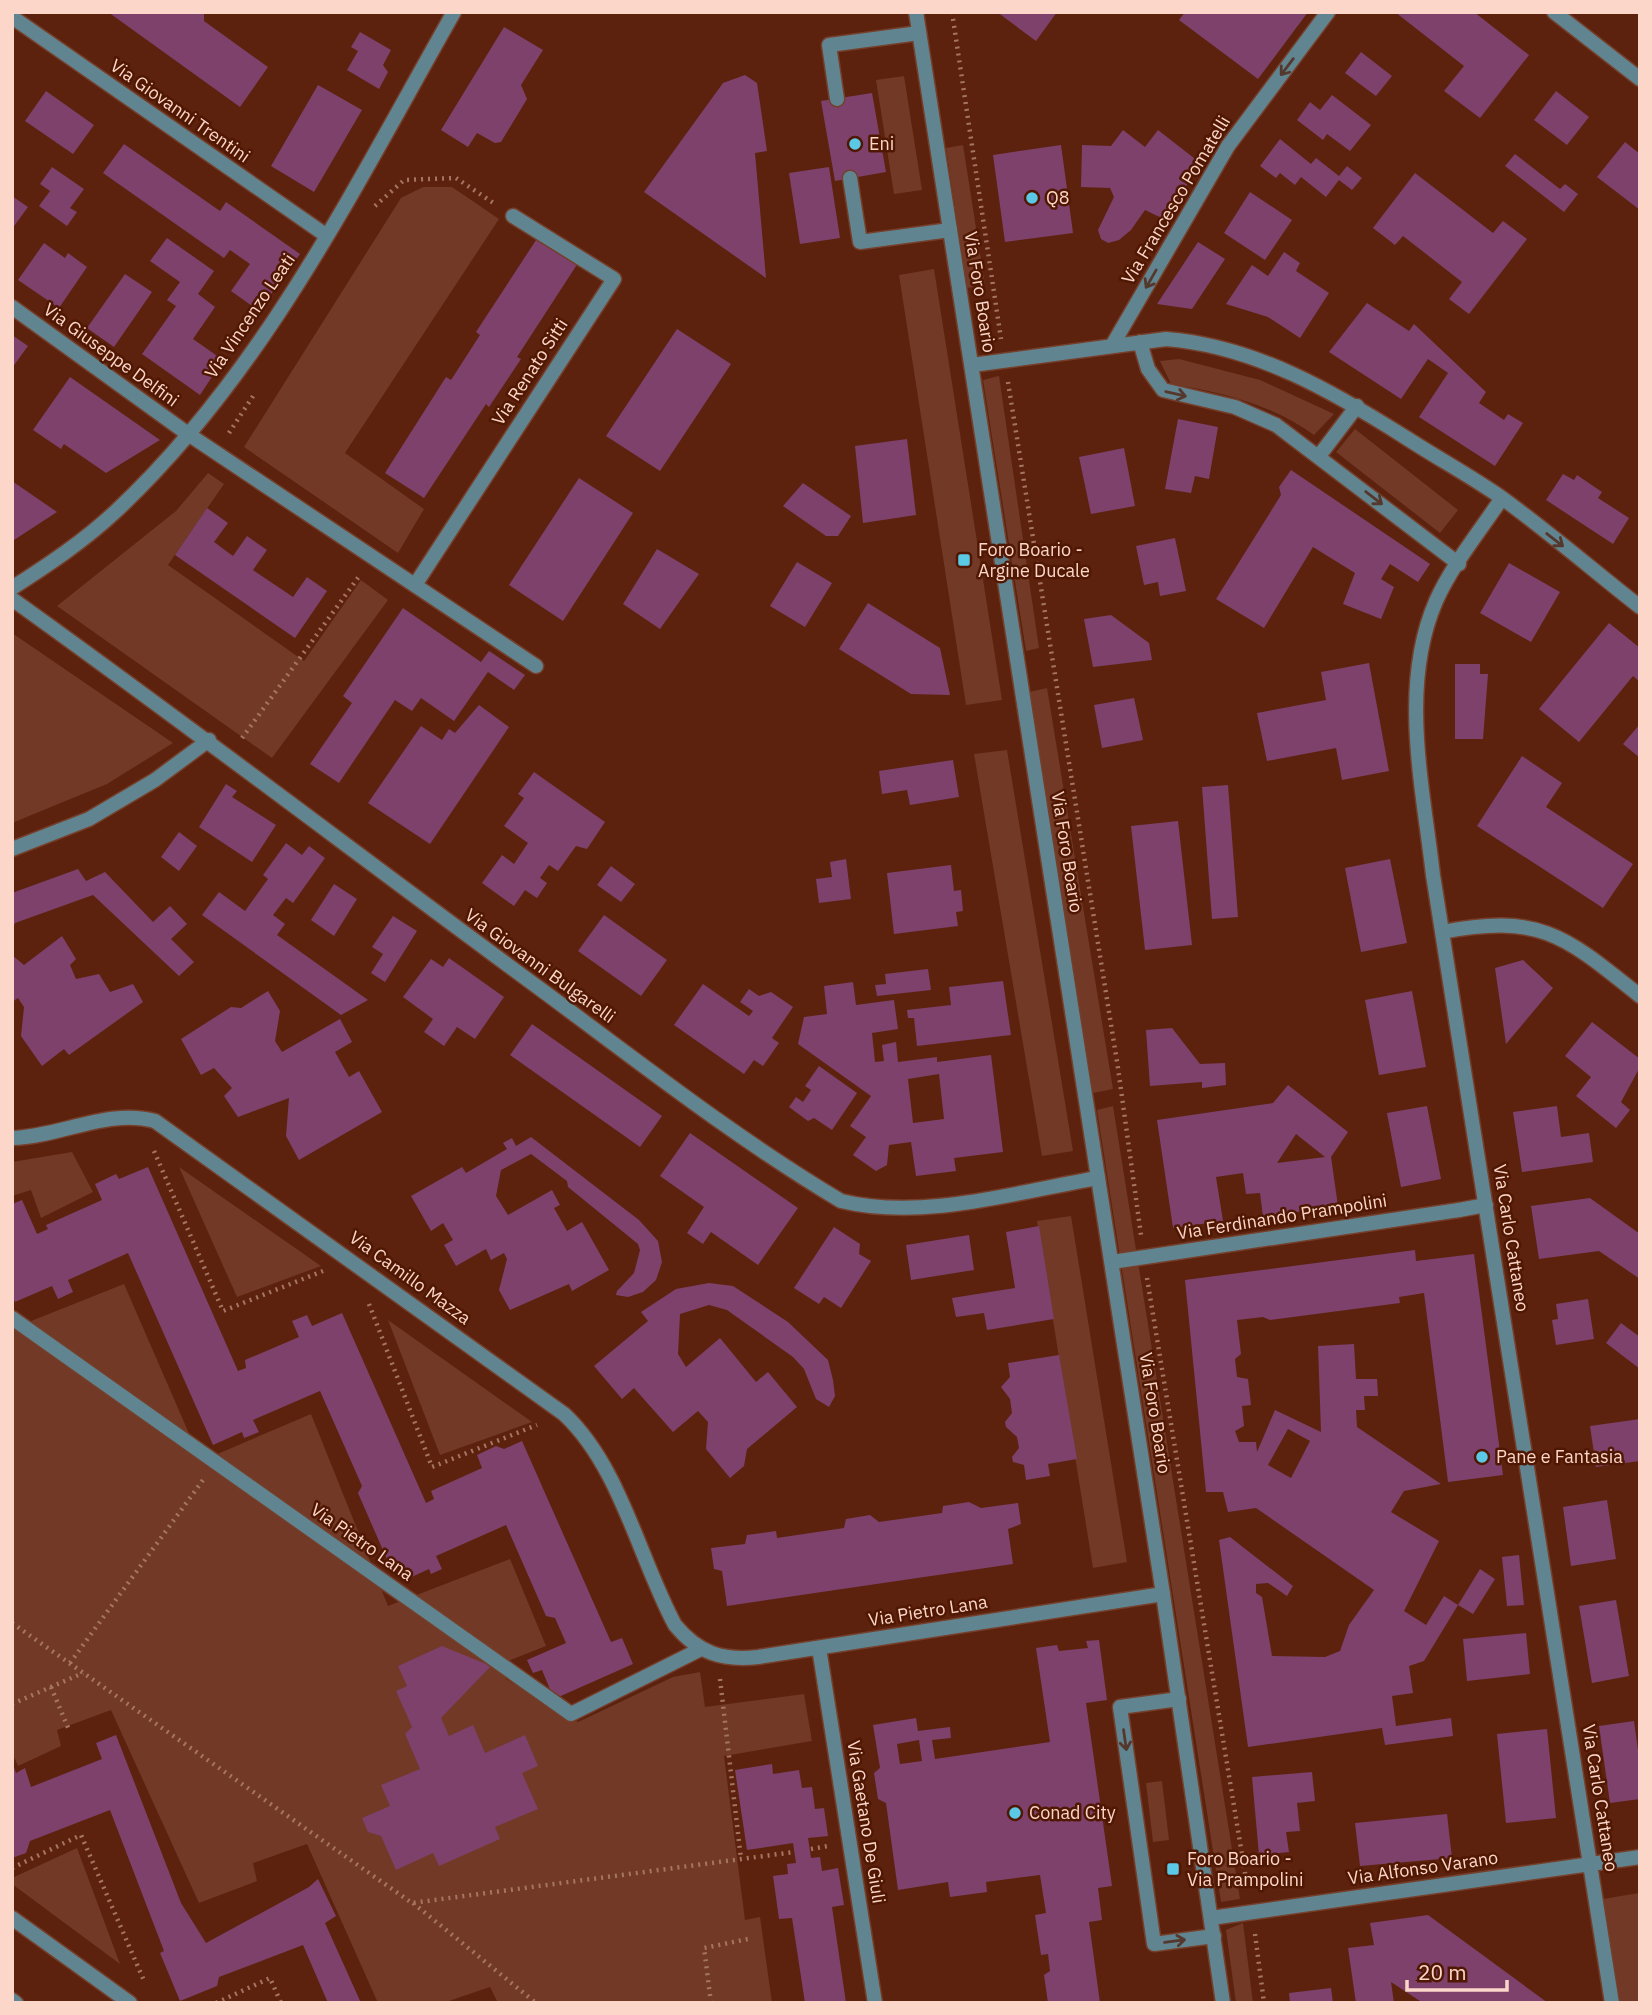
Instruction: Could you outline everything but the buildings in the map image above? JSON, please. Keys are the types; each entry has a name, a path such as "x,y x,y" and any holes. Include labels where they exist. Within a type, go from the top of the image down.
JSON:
{"street":[{"name":"Via Vincenzo Leati","path":"12,588 113,514 188,434 264,334 327,236 454,12"},
{"name":"Via Foro Boario","path":"916,12 1112,1262 1223,2003"},
{"name":"Via Francesco Pomatelli","path":"1113,344 1228,146 1328,12"},
{"path":"1554,12 1640,79"},
{"name":"Via Giovanni Trentini","path":"12,17 327,236"},
{"path":"837,99 829,45 919,33"},
{"path":"850,178 860,242 950,230"},
{"name":"Via Renato Sitti","path":"415,585 614,279 513,216"},
{"name":"Via Giuseppe Delfini","path":"12,307 188,434"},
{"path":"972,365 1166,339 1220,348 1309,380 1357,406 1502,498 1640,607"},
{"path":"1140,342 1148,369 1163,390 1213,401 1259,416 1319,456 1459,564"},
{"path":"1319,456 1357,406"},
{"path":"188,434 536,666"},
{"name":"Via Carlo Cattaneo","path":"1502,498 1437,600 1428,622 1417,689 1419,750 1442,932 1612,2003"},
{"name":"Via Giovanni Bulgarelli","path":"12,599 230,755 407,892 662,1079 841,1201 874,1209 916,1210 1098,1178"},
{"path":"12,849 89,819 155,780 209,740"},
{"path":"1442,932 1497,924 1537,928 1574,943 1640,996"},
{"path":"12,1138 32,1138 124,1116 139,1116"},
{"name":"Via Camillo Mazza","path":"139,1116 170,1129 577,1426 600,1458 675,1625"},
{"name":"Via Ferdinando Prampolini","path":"1112,1262 1486,1205"},
{"name":"Via Pietro Lana","path":"12,1318 571,1713 701,1649"},
{"name":"Via Pietro Lana","path":"675,1625 687,1640 718,1657 758,1657 1163,1594"},
{"name":"Via Gaetano De Giuli","path":"819,1647 875,2003"},
{"path":"1179,1699 1120,1707 1150,1918 1154,1944 1214,1936"},
{"name":"Via Alfonso Varano","path":"1211,1918 1640,1857"},
{"path":"12,1918 130,2003"}],"path":[{"path":"952,12 1004,359 1118,1068 1144,1257 1264,2003"},
{"path":"369,215 376,204 404,180 456,178 513,216"},
{"path":"216,453 260,385"},
{"path":"230,755 373,557"},
{"path":"139,1116 223,1311 351,1259"},
{"path":"366,1298 432,1467 564,1414"},
{"path":"70,1663 216,1462"},
{"path":"12,1623 412,1903 536,2003"},
{"path":"718,1657 741,1859"},
{"path":"12,1704 84,1672"},
{"path":"51,1687 69,1730"},
{"path":"12,1868 81,1835 148,1991"},
{"path":"412,1903 794,1852"},
{"path":"711,2003 704,1948 748,1939"},
{"path":"216,2003 270,1978 281,2003"}],"shaded area":[{"path":"904,76 922,190 894,194 876,80"},
{"path":"963,145 985,285 967,288 946,148"},
{"path":"423,187 452,187 499,219 345,453 424,509 398,553 244,447 401,198"},
{"path":"934,269 1002,700 966,705 899,275"},
{"path":"1179,359 1260,380 1334,414 1314,435 1282,416 1246,401 1171,384 1160,361"},
{"path":"999,376 1039,648 1026,651 983,380"},
{"path":"1355,429 1458,510 1440,533 1336,452"},
{"path":"208,473 224,484 168,565 304,661 361,580 388,600 272,758 57,606 176,511"},
{"path":"12,633 173,743 107,784 12,823"},
{"path":"1047,688 1113,1089 1093,1093 1029,692"},
{"path":"1007,750 1073,1151 1042,1156 974,754"},
{"path":"1113,1106 1240,1899 1221,1902 1097,1110"},
{"path":"72,1152 93,1192 41,1218 31,1190 12,1196 12,1162"},
{"path":"179,1167 321,1266 237,1297"},
{"path":"1071,1216 1127,1562 1093,1568 1037,1221"},
{"path":"124,1284 201,1461 311,1414 388,1606 510,1559 546,1646 508,1661 506,1679 578,1722 673,1677 700,1672 705,1707 804,1694 812,1741 724,1756 745,1920 760,1917 772,2003 498,2003 490,1987 443,2003 378,2003 307,1844 253,1863 257,1881 199,1903 111,1710 57,1730 61,1746 18,1766 12,1753 12,1319 16,1327"},
{"path":"388,1320 532,1422 440,1455"},
{"path":"1162,1781 1169,1840 1153,1842 1146,1783"},
{"path":"77,1848 120,1964 12,1884 12,1878"},
{"path":"1639,1893 1640,2003 1620,2003 1603,1899"},
{"path":"1243,1923 1253,2003 1236,2003 1226,1930"}],"place":[{"name":"Eni","path":"855,144"},
{"name":"Q8","path":"1032,198"},
{"name":"Foro Boario - Argine Ducale","path":"964,560"},
{"name":"Pane e Fantasia","path":"1482,1457"},
{"name":"Conad City","path":"1015,1813"},
{"name":"Foro Boario - Via Prampolini","path":"1173,1869"}]}
